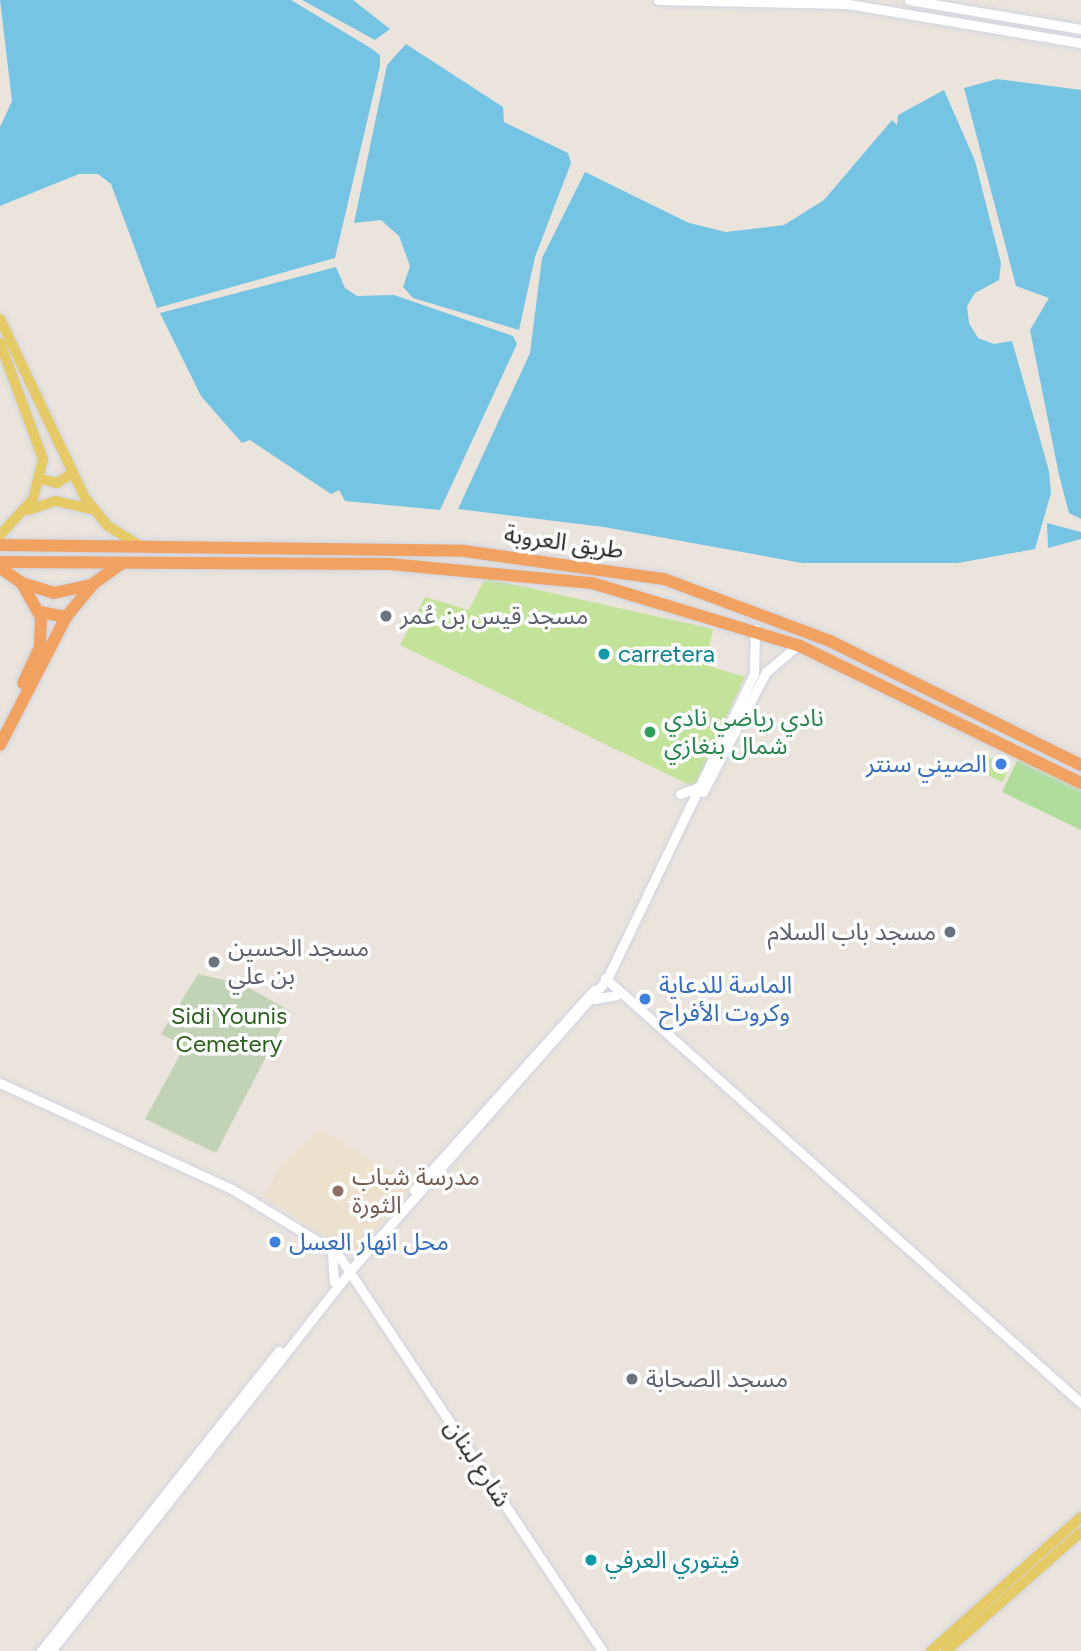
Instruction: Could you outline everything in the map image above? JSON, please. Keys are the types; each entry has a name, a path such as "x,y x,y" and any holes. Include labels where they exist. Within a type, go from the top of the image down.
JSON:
{"highway":[{"name":"طريق العروبة","path":"0,545 71,542 143,546 484,552 664,579 781,620 970,706 1081,765"},
{"path":"71,542 72,563"},
{"name":"طريق العروبة","path":"0,562 472,567 580,580 755,629 798,645 960,727 1081,783"},
{"path":"0,745 66,617 94,583 123,563"},
{"path":"0,568 22,582 54,593 94,583"},
{"path":"659,601 664,579"},
{"path":"0,729 40,647 40,612 22,582"},
{"path":"40,612 66,617"},
{"path":"960,727 971,719 970,706"}],"main road":[{"path":"0,319 71,474 94,512"},
{"path":"0,343 38,434 41,479 25,512 0,535"},
{"path":"41,479 57,483 71,474"},
{"path":"25,512 56,501 94,512 143,546"},
{"path":"931,1651 1081,1517"},
{"path":"946,1651 1081,1532"}],"street":[{"path":"658,0 848,4 1081,43"},
{"path":"909,0 1081,29"},
{"path":"997,29 999,17"},
{"path":"1038,35 1041,23"},
{"path":"678,836 756,669 755,629"},
{"path":"41,1651 334,1282 363,1256 590,1003 615,964 678,836 766,672 798,645"},
{"path":"680,794 700,786"},
{"path":"615,964 620,995"},
{"path":"602,983 620,995 1081,1403"},
{"path":"51,1651 349,1269 602,983"},
{"path":"590,1003 620,995"},
{"name":"شارع لبنان","path":"0,1083 232,1189 324,1243 361,1285 602,1651"},
{"name":"شارع لبنان","path":"324,1243 349,1269"},
{"path":"332,1254 334,1282"},
{"path":"361,1285 363,1256"}],"shaded area":[{"name":"مدرسة شباب الثورة","path":"320,1129 414,1185 352,1254 264,1196 282,1163"}],"green space":[{"name":"نادي رياضي نادي شمال بنغازي","path":"485,578 713,629 705,665 745,677 694,787 400,645 425,597 469,610"},
{"path":"979,752 1010,767 1002,782 972,767"},
{"path":"1018,759 1081,790 1081,830 1002,792"},
{"name":"Sidi Younis Cemetery","path":"198,974 242,984 290,1011 216,1153 145,1119 185,1046 161,1034"}],"water":[{"path":"0,0 291,0 380,55 380,66 335,258 157,308 111,184 98,174 79,174 0,206 0,127 12,101"},
{"path":"302,0 353,0 390,29 375,40"},
{"path":"406,44 503,107 504,122 568,153 571,163 535,257 519,330 413,298 403,287 410,266 399,236 381,220 354,223 387,65"},
{"path":"997,79 1081,90 1081,519 1069,513 1030,330 1049,298 1016,286 964,88"},
{"path":"944,90 975,161 1001,263 999,280 975,293 967,306 969,323 978,338 994,344 1012,341 1049,471 1051,493 1035,549 958,563 802,563 604,527 458,509 530,353 542,258 585,172 689,223 726,232 784,225 824,200 892,120 897,125 898,115"},
{"path":"336,267 345,288 357,296 394,295 513,336 517,344 440,510 345,501 339,490 331,494 250,440 242,443 201,396 160,313"},
{"path":"1047,523 1081,532 1081,539 1048,548"}],"place":[{"name":"مسجد قيس بن عُمر","path":"386,616"},
{"name":"carretera","path":"604,654"},
{"name":"نادي رياضي نادي شمال بنغازي","path":"650,732"},
{"name":"الصيني سنتر","path":"1001,764"},
{"name":"مسجد باب السلام","path":"950,932"},
{"name":"مسجد الحسين بن علي","path":"214,962"},
{"name":"الماسة للدعاية وكروت الأفراح","path":"645,999"},
{"name":"مدرسة شباب الثورة","path":"338,1191"},
{"name":"محل انهار العسل","path":"275,1242"},
{"name":"مسجد الصحابة","path":"632,1379"},
{"name":"فيتوري العرفي","path":"591,1560"}]}
